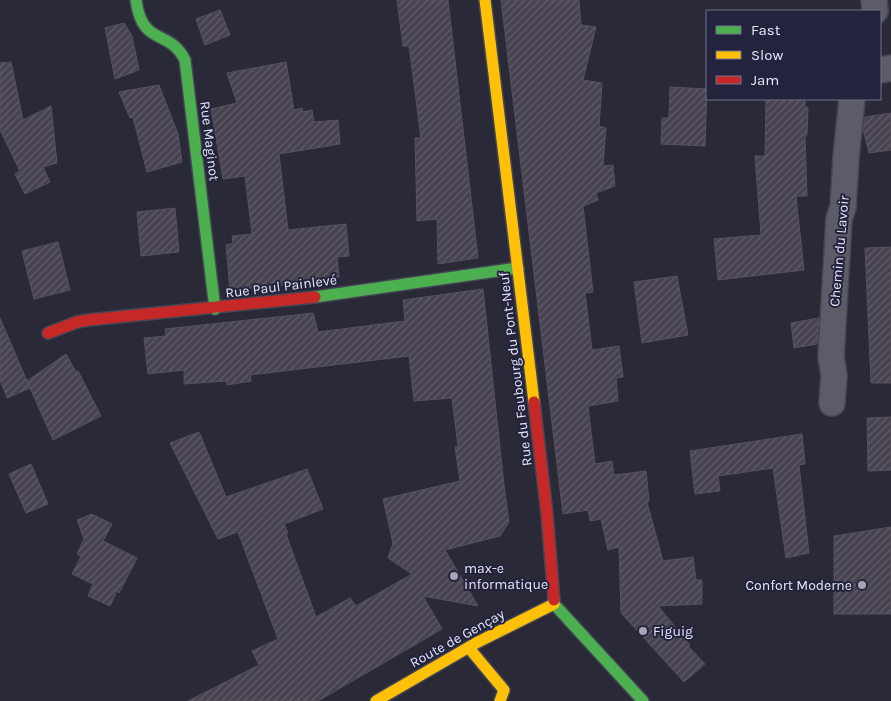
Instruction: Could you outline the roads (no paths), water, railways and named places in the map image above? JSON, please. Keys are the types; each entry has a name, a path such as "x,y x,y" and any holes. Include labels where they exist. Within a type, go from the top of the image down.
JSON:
{"main road":[{"name":"Rue Maginot","path":"136,0 139,18 144,26 150,33 172,42 180,49 185,60 215,309"},
{"name":"Rue du Faubourg du Pont-Neuf","path":"484,0 548,521 554,604"},
{"name":"Rue Paul Painlevé","path":"48,333 88,320 215,309 309,298 518,268"},
{"name":"Route de Gençay","path":"376,701 468,648 554,604"},
{"path":"554,604 643,701"},
{"path":"468,648 504,690 500,701"}],"street":[{"name":"Chemin du Lavoir","path":"832,403 834,375 831,357 839,219 843,207 852,100"}],"place":[{"name":"max-e informatique","path":"454,576"},
{"name":"Confort Moderne","path":"862,585"},
{"name":"Figuig","path":"643,631"}]}
